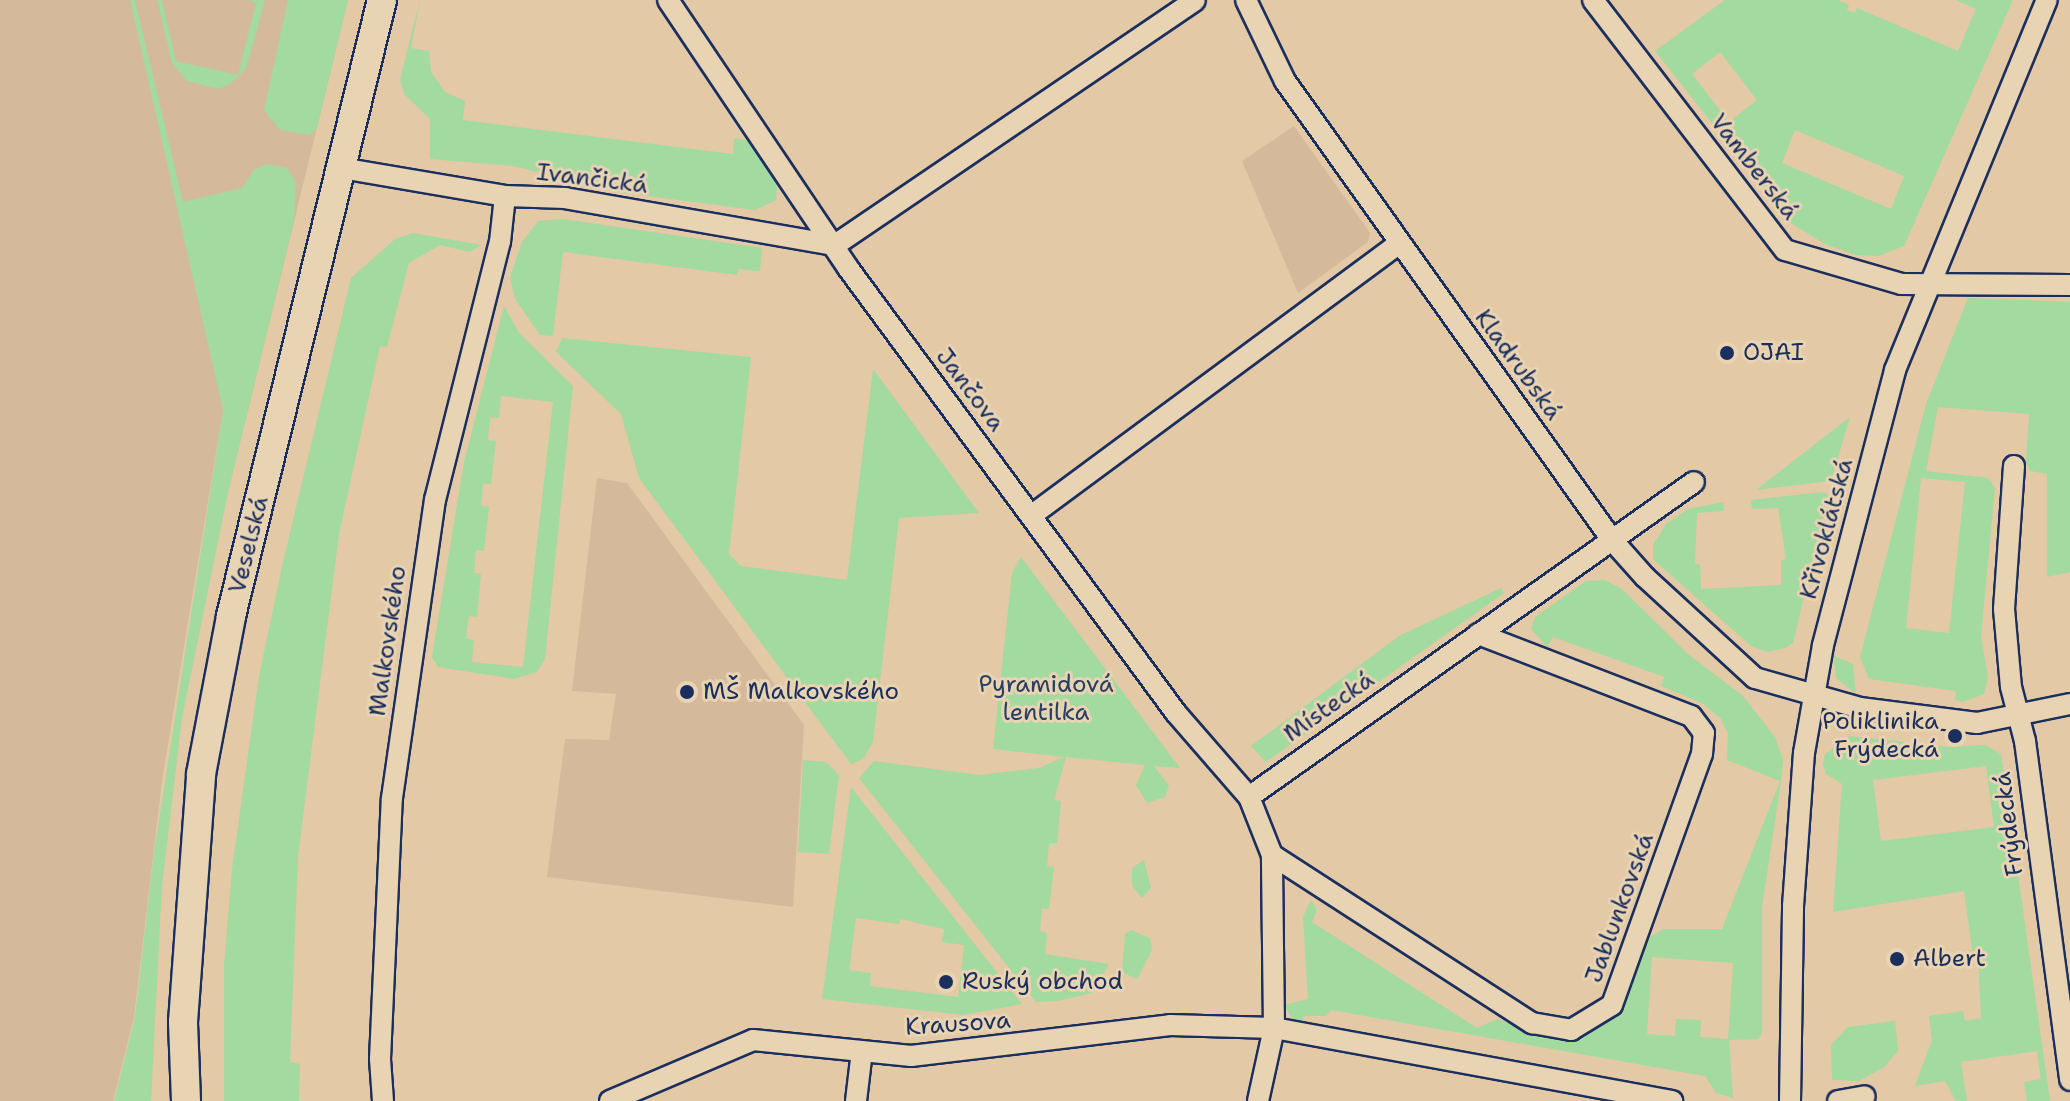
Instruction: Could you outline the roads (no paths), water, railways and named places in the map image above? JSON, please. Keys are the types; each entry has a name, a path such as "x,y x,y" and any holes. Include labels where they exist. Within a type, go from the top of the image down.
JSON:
{"street":[{"name":"Veselská","path":"186,1101 183,1007 201,774 231,616 382,0"},
{"name":"Jančova","path":"668,0 835,245 1176,713 1249,797"},
{"path":"835,245 1195,0"},
{"name":"Kladrubská","path":"1246,0 1285,81 1612,540 1645,577 1755,678 1812,697 1977,723 2070,704"},
{"name":"Vamberská","path":"1593,0 1785,250 1901,284 2070,285"},
{"name":"Křivoklátská","path":"1790,1101 1793,906 1812,697 1895,370 1927,284 2047,0"},
{"name":"Ivančická","path":"341,168 505,196 565,198 835,245"},
{"name":"Malkovského","path":"383,1101 380,1059 392,798 435,500 500,242 505,196"},
{"path":"1032,515 1399,243"},
{"name":"Frýdecká","path":"2014,466 2004,609 2011,687 2019,715 2070,1080"},
{"name":"Místecká","path":"1249,797 1694,482"},
{"name":"Jablunkovská","path":"1272,855 1532,1023 1571,1030 1612,1005 1702,754 1704,733 1691,716 1478,634"},
{"path":"1249,797 1272,855 1274,1028 1258,1101"},
{"name":"Krausova","path":"615,1100 753,1040 911,1056 1170,1025 1274,1028 1672,1101"},
{"path":"856,1101 862,1051"},
{"path":"1838,1101 1865,1096"}],"place":[{"name":"OJAI","path":"1727,353"},
{"name":"MŠ Malkovského","path":"687,692"},
{"name":"Poliklinika Frýdecká","path":"1955,736"},
{"name":"Albert","path":"1897,959"},
{"name":"Ruský obchod","path":"946,982"}],"park label":[{"name":"Pyramidová lentilka","path":"1046,699"}]}
